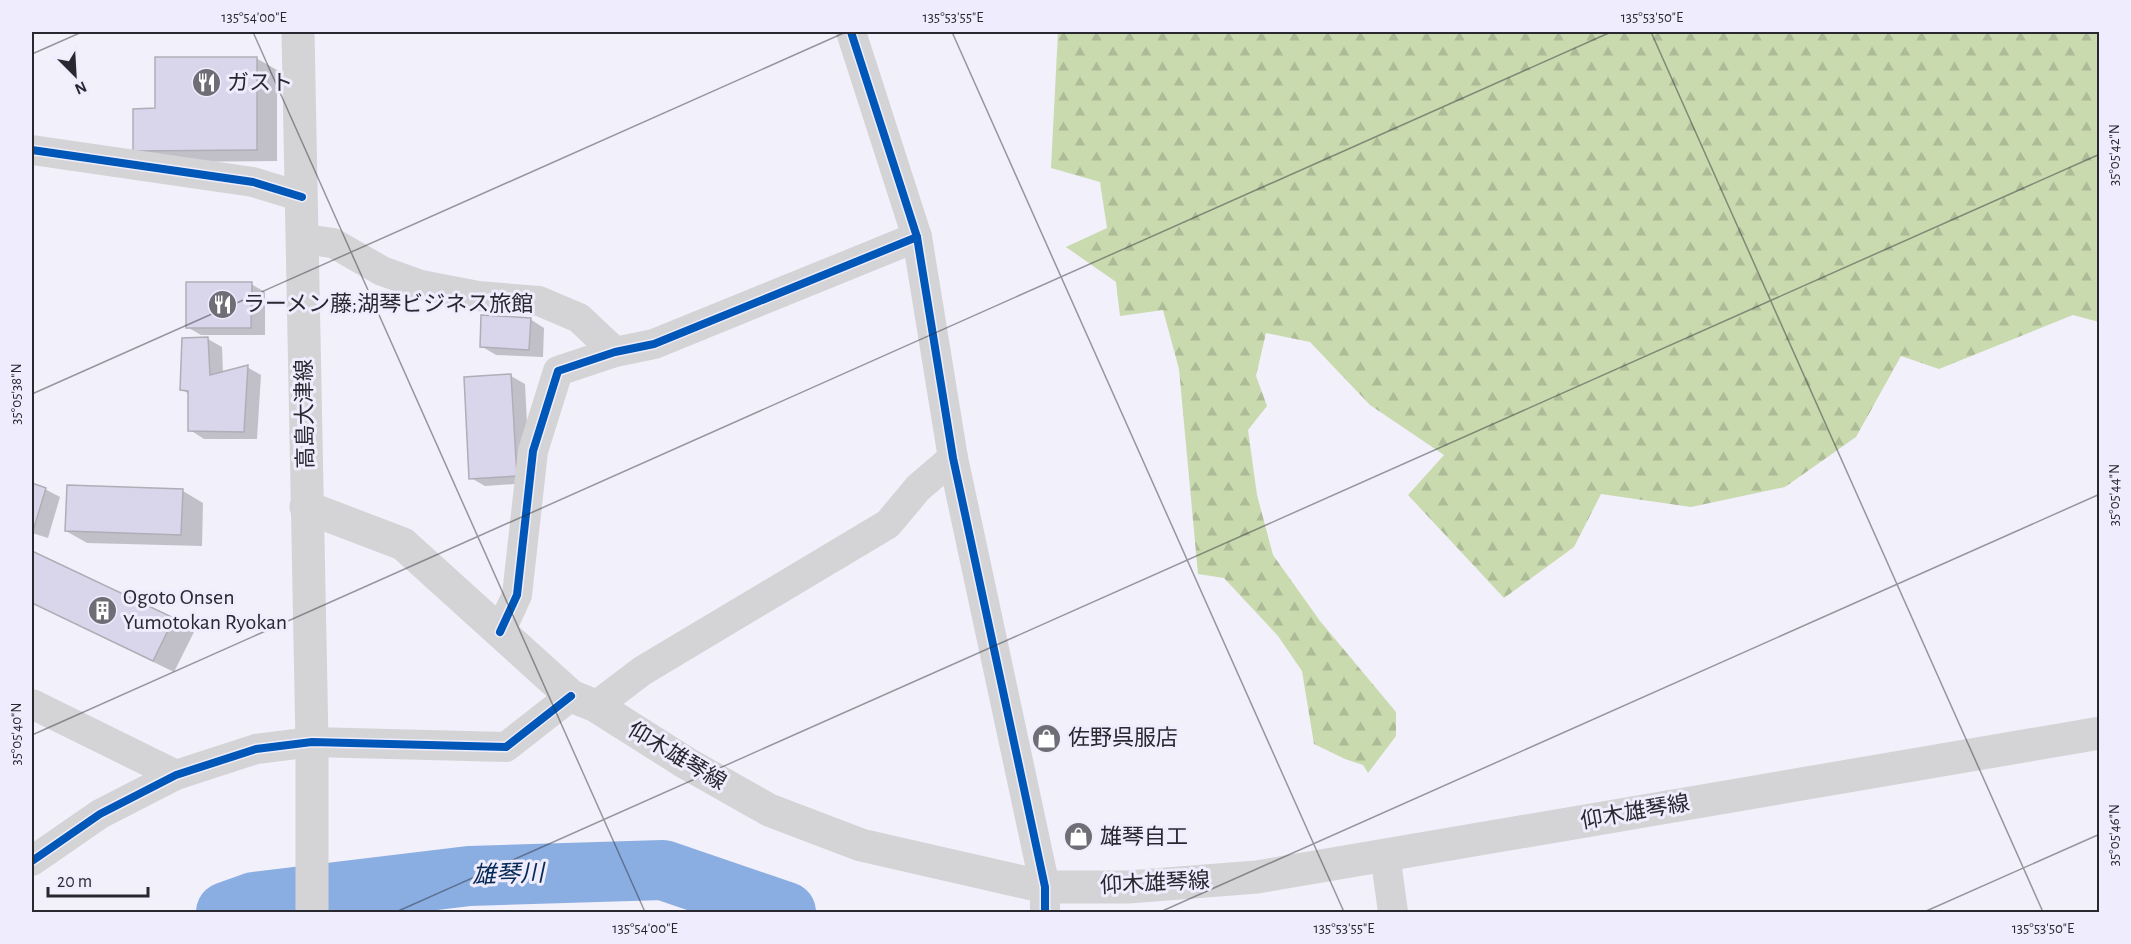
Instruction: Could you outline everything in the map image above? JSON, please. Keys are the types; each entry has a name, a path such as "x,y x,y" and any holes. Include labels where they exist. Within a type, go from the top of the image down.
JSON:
{"main road":[{"name":"高島大津線","path":"298,32 312,742 312,912"},
{"name":"仰木雄琴線","path":"306,507 403,544 500,632 584,701 769,810 861,845 1045,900 1128,887 1257,877 2100,733"}],"street":[{"path":"851,32 917,237 953,458 1045,900"},
{"path":"32,150 253,182 302,197"},
{"path":"500,632 517,595 533,452 558,371 615,352 654,344 917,237"},
{"path":"302,239 333,243 382,271 421,285 478,297 539,301 579,318 615,352"},
{"path":"32,861 100,814 176,775 256,749 312,742 506,747 642,670 888,524 918,488 953,458"},
{"path":"32,704 176,775"},
{"path":"1385,854 1393,912"}],"green space":[{"path":"1058,32 2099,32 2099,322 2073,315 1939,369 1901,356 1856,437 1785,487 1691,507 1601,494 1574,547 1504,598 1408,495 1444,455 1370,405 1310,342 1266,333 1256,376 1267,406 1248,430 1257,495 1273,555 1320,621 1396,712 1396,736 1368,773 1363,765 1314,744 1302,671 1278,636 1224,578 1198,574 1179,369 1163,310 1120,316 1116,282 1066,247 1107,228 1100,182 1051,168"}],"building":[{"name":"ガスト","path":"155,57 257,57 257,150 133,151 133,109 155,108"},
{"path":"186,282 252,282 251,328 186,328"},
{"path":"481,315 531,318 529,350 480,347"},
{"path":"208,337 210,375 248,365 244,432 188,431 188,391 180,390 182,338"},
{"path":"511,374 517,476 469,479 464,377"},
{"path":"32,483 46,488 33,531 32,531"},
{"path":"67,485 183,489 181,535 65,531"},
{"name":"Ogoto Onsen Yumotokan Ryokan","path":"32,551 174,618 153,661 32,603"}],"waterway":[{"name":"雄琴川","path":"226,912 254,902 469,876 663,870 786,912"}],"cycle path":[{"path":"851,32 917,237 953,458 1045,887 1045,912"},
{"path":"32,150 253,182 302,197"},
{"path":"500,632 517,595 533,451 558,371 615,352 654,344 917,237"},
{"path":"32,861 100,814 176,775 256,749 312,742 506,747 571,696"}],"place":[{"name":"ガスト","path":"206,83"},
{"name":"ラーメン藤;湖琴ビジネス旅館","path":"222,304"},
{"name":"Ogoto Onsen Yumotokan Ryokan","path":"102,610"},
{"name":"佐野呉服店","path":"1047,738"},
{"name":"雄琴自工","path":"1079,837"}]}
